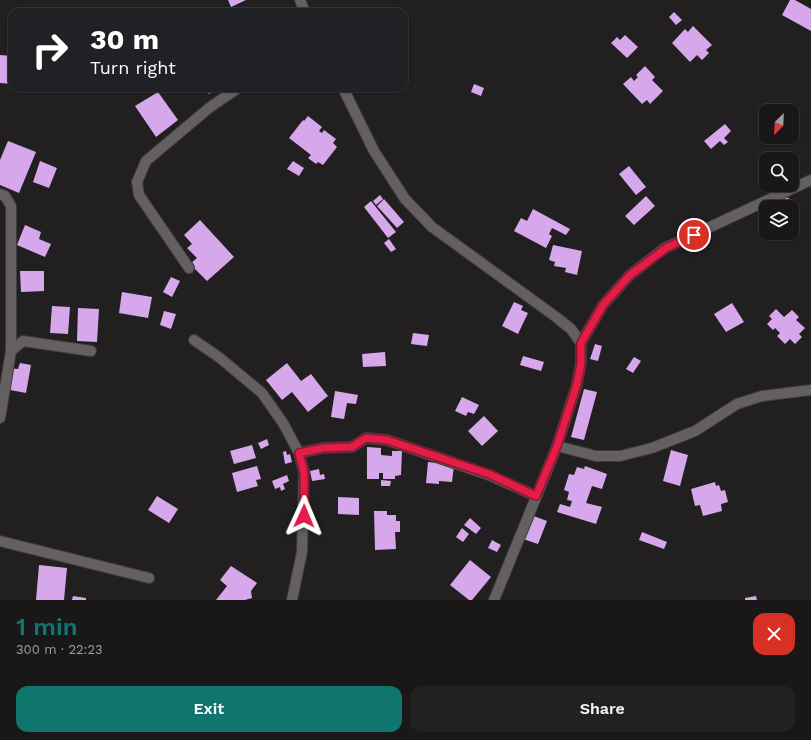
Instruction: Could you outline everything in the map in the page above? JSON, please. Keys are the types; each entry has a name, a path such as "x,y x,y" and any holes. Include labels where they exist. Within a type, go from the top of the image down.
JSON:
{"street":[{"path":"189,268 139,195 137,182 146,161 209,108 232,92"},
{"path":"345,92 374,151 410,205 432,227 571,329 581,343"},
{"path":"494,600 557,446 577,384 581,363 581,343 603,305 630,275 666,248 811,180"},
{"path":"0,194 5,196 11,206 11,351 0,418"},
{"path":"194,340 220,358 262,393 283,423 299,453 304,472 302,552 292,600"},
{"path":"11,351 23,341 91,351"},
{"path":"557,446 596,456 620,456 652,448 695,431 743,402 762,396 811,390"},
{"path":"299,453 323,448 352,447 366,438 387,440 489,474 536,496"},
{"path":"0,541 149,578"}],"building":[{"path":"228,0 246,0 231,7"},
{"path":"790,0 795,0 811,9 811,31 782,15"},
{"path":"674,12 682,20 676,25 669,17"},
{"path":"693,26 712,45 706,50 709,53 702,60 697,55 690,62 672,43 685,29 688,32"},
{"path":"625,35 638,47 627,58 611,43 617,37 620,40"},
{"path":"0,55 8,56 8,84 0,83"},
{"path":"645,66 655,77 652,80 663,91 650,104 647,100 642,104 623,84 631,77 634,81 638,77 636,75"},
{"path":"474,84 484,88 481,96 471,92"},
{"path":"158,92 178,120 156,137 135,106"},
{"path":"308,116 322,127 319,131 322,133 324,130 336,139 333,143 337,147 323,165 318,162 316,164 308,158 311,155 289,138"},
{"path":"725,124 731,131 724,138 728,142 724,145 720,141 711,149 704,141"},
{"path":"8,141 36,152 19,193 0,185 0,160"},
{"path":"40,161 57,168 49,188 33,182"},
{"path":"293,161 304,168 299,176 287,169"},
{"path":"629,166 646,187 636,195 619,174"},
{"path":"782,194 791,200 778,200"},
{"path":"380,195 383,199 376,205 373,201"},
{"path":"646,196 655,206 634,225 625,216"},
{"path":"384,199 404,222 397,228 377,206"},
{"path":"371,201 396,232 388,238 364,207"},
{"path":"533,209 570,229 566,235 552,228 549,234 552,236 546,248 514,231 521,218 527,221"},
{"path":"200,220 234,257 207,281 190,264 197,258 187,248 192,244 184,235"},
{"path":"25,225 41,232 39,239 51,244 45,257 17,245"},
{"path":"389,239 396,249 391,252 384,243"},
{"path":"553,245 582,251 577,275 565,272 566,268 554,266 555,262 549,260"},
{"path":"20,271 44,271 44,291 21,292"},
{"path":"171,277 180,281 172,297 163,292"},
{"path":"122,292 152,297 148,318 119,313"},
{"path":"514,302 523,306 521,310 528,313 518,334 502,326"},
{"path":"732,303 744,322 726,332 714,314"},
{"path":"52,306 70,307 68,334 50,333"},
{"path":"78,308 99,309 97,342 77,341"},
{"path":"776,309 784,317 792,310 799,317 796,320 805,328 799,334 802,337 795,344 790,339 785,344 777,336 780,333 775,328 773,330 767,324 772,319 769,316"},
{"path":"164,311 176,314 171,329 160,325"},
{"path":"413,333 429,335 427,346 411,344"},
{"path":"595,344 602,346 598,361 590,359"},
{"path":"385,352 386,366 363,367 362,354"},
{"path":"523,356 544,362 541,371 520,365"},
{"path":"634,357 641,361 633,373 626,369"},
{"path":"20,363 31,365 26,393 5,389 9,368 18,369"},
{"path":"287,363 301,381 311,374 328,396 308,412 292,392 282,400 266,380"},
{"path":"584,389 597,392 584,440 571,437"},
{"path":"335,391 358,395 356,404 347,403 344,419 331,417"},
{"path":"462,397 479,405 474,414 468,412 466,416 455,411"},
{"path":"484,416 498,431 482,446 468,431"},
{"path":"267,439 269,445 261,449 258,443"},
{"path":"252,445 256,458 234,464 230,451"},
{"path":"367,447 381,448 381,455 392,456 392,451 402,451 401,475 395,476 395,479 383,479 383,473 379,473 379,479 367,479"},
{"path":"671,450 688,455 680,486 663,481"},
{"path":"286,451 287,455 290,454 292,462 285,464 283,452"},
{"path":"428,462 454,465 452,482 439,481 439,484 426,483"},
{"path":"257,466 261,479 256,480 258,486 237,492 232,473"},
{"path":"585,466 607,474 602,489 592,486 586,503 602,507 596,524 557,512 560,504 570,507 572,501 567,500 569,492 564,490 569,474 574,475 577,467 584,469"},
{"path":"319,469 320,475 324,474 325,479 312,481 310,471"},
{"path":"287,475 289,481 283,484 285,489 281,491 280,487 275,489 272,481"},
{"path":"381,480 391,481 390,486 381,486"},
{"path":"715,482 716,486 719,485 721,491 725,490 728,502 721,504 722,511 703,516 700,505 695,506 691,489"},
{"path":"157,496 178,509 169,523 148,510"},
{"path":"338,497 359,498 359,515 338,514"},
{"path":"374,511 387,511 387,515 396,515 396,521 400,521 400,532 395,532 396,549 375,550"},
{"path":"531,515 547,521 538,544 523,539"},
{"path":"470,518 481,528 476,534 464,525"},
{"path":"462,528 469,534 463,542 456,537"},
{"path":"642,532 667,542 664,549 639,540"},
{"path":"492,540 501,545 497,552 488,548"},
{"path":"470,560 491,577 472,600 469,600 450,585"},
{"path":"39,565 67,568 64,600 36,600"},
{"path":"231,566 257,583 251,591 252,598 245,600 216,600 227,586 220,580"},
{"path":"73,596 86,598 86,600 72,600"},
{"path":"756,596 757,600 745,600 745,598"}],"route":[{"path":"304,516 304,472 299,453 323,448 352,447 366,438 387,440 445,458 489,474 536,496 557,446 577,384 581,363 581,343 603,305 630,275 666,248 694,235"}]}
